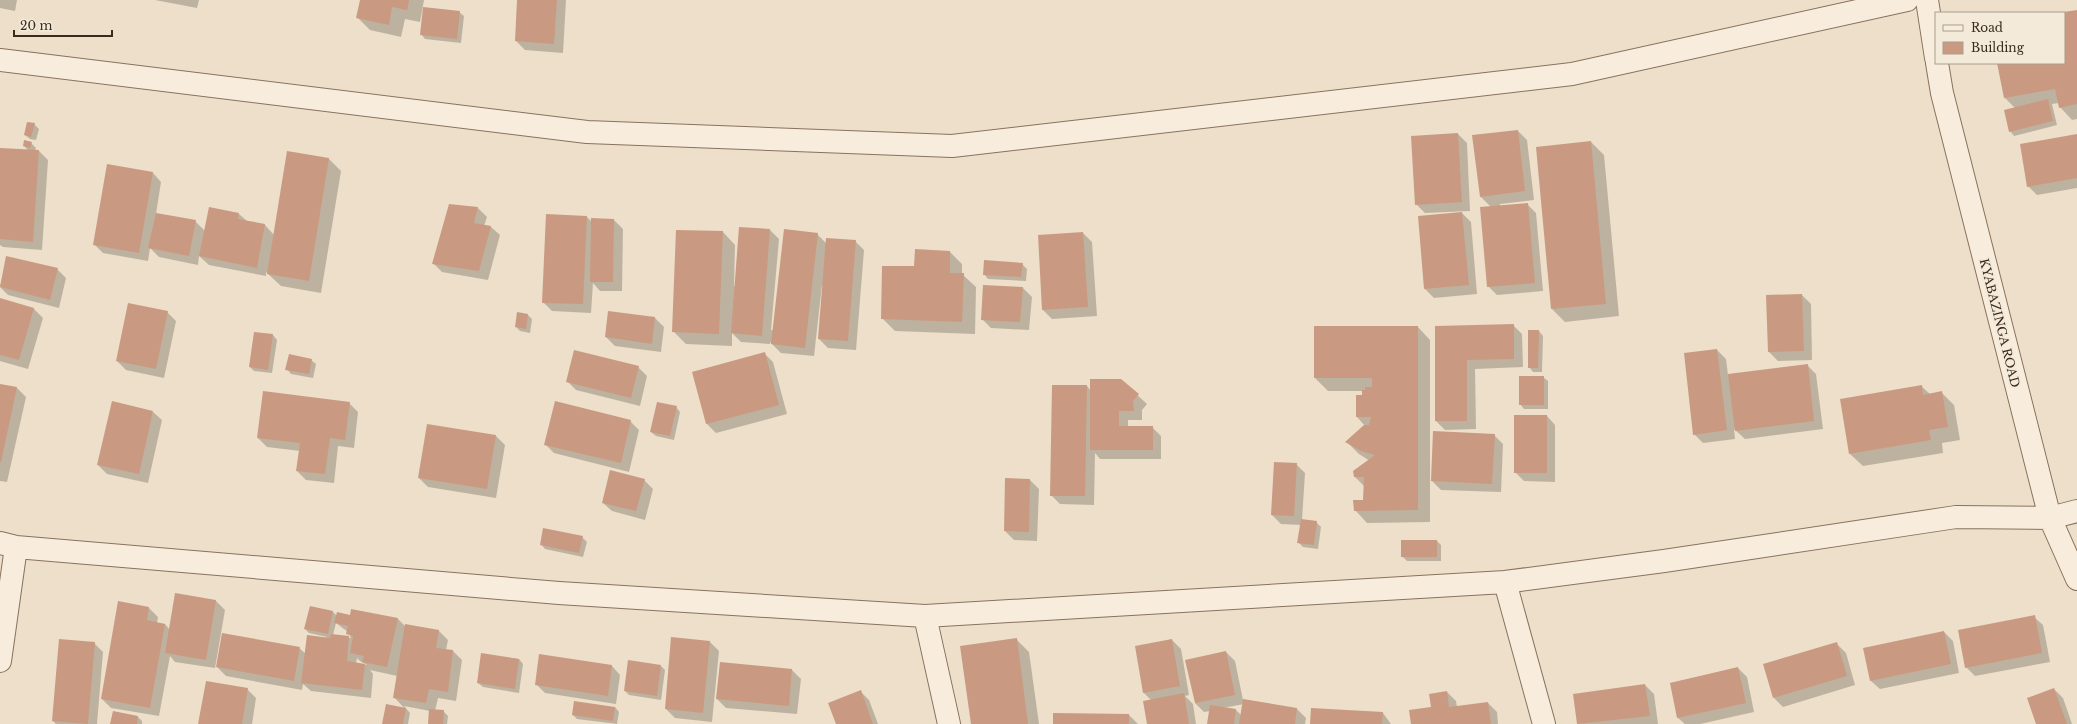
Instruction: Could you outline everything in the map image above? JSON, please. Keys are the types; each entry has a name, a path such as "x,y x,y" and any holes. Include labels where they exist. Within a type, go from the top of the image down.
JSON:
{"street":[{"path":"0,60 587,132 952,146 1572,74 1907,0"},
{"path":"1927,0 1935,52"},
{"name":"KYABAZINGA ROAD","path":"1937,64 1942,93 2050,518 2077,579"},
{"path":"0,661 8,545 559,593 925,616 1505,582 1664,561 1956,517 2050,518 2077,511"},
{"path":"1505,582 1544,724"},
{"path":"925,616 949,724"}],"building":[{"path":"360,0 409,0 407,10 392,7 389,25 356,18"},
{"path":"517,0 557,0 554,44 515,41"},
{"path":"423,7 460,11 457,39 420,35"},
{"path":"2077,10 2077,104 2059,108 2055,89 2004,98 1997,64 2065,64 2064,12"},
{"path":"2048,99 2053,121 2009,132 2004,110"},
{"path":"27,122 35,123 31,137 24,135"},
{"path":"1518,130 1525,191 1480,197 1472,135"},
{"path":"1458,133 1462,202 1415,205 1411,136"},
{"path":"2077,134 2077,178 2027,187 2020,144"},
{"path":"24,140 32,142 30,148 23,146"},
{"path":"1591,141 1606,304 1551,309 1536,147"},
{"path":"0,148 39,150 33,242 0,239"},
{"path":"287,151 329,158 309,281 267,274"},
{"path":"107,164 153,172 139,253 93,245"},
{"path":"1528,203 1535,283 1487,287 1480,207"},
{"path":"449,204 478,207 474,223 491,226 479,271 432,264"},
{"path":"209,207 239,213 238,219 265,224 257,268 199,256"},
{"path":"1462,212 1469,285 1424,289 1418,216"},
{"path":"156,213 196,220 189,256 148,248"},
{"path":"546,214 587,216 583,304 542,303"},
{"path":"591,218 614,219 613,282 590,282"},
{"path":"739,227 770,229 762,336 731,333"},
{"path":"784,229 818,233 805,348 771,344"},
{"path":"676,230 723,231 719,334 672,332"},
{"path":"1083,232 1088,307 1042,310 1038,235"},
{"path":"826,238 856,240 848,341 818,339"},
{"path":"915,249 950,251 950,273 964,273 962,322 881,319 882,266 914,266"},
{"path":"6,256 58,268 50,300 0,287"},
{"path":"984,260 1023,263 1021,277 983,275"},
{"path":"983,285 1023,287 1020,322 981,320"},
{"path":"1802,294 1804,351 1768,352 1766,295"},
{"path":"0,298 34,308 19,360 0,355"},
{"path":"128,303 168,311 156,369 116,361"},
{"path":"608,311 655,317 652,344 605,337"},
{"path":"517,312 528,314 526,329 515,327"},
{"path":"1514,324 1514,359 1467,360 1467,421 1435,421 1435,326"},
{"path":"1314,326 1418,326 1418,510 1354,511 1353,500 1363,500 1364,477 1354,477 1353,471 1375,455 1361,451 1345,442 1364,425 1369,425 1371,417 1356,417 1356,395 1362,395 1362,390 1365,390 1365,387 1372,387 1372,378 1314,378"},
{"path":"1528,330 1539,330 1538,368 1528,368"},
{"path":"254,332 273,334 268,370 249,367"},
{"path":"1717,349 1727,430 1693,435 1684,353"},
{"path":"574,350 639,366 631,398 566,382"},
{"path":"765,352 779,405 706,424 692,372"},
{"path":"289,354 312,359 309,374 285,370"},
{"path":"1808,364 1814,421 1735,431 1728,374"},
{"path":"1519,376 1544,376 1544,405 1519,405"},
{"path":"1090,379 1121,379 1139,394 1133,401 1134,411 1119,411 1119,426 1153,426 1153,450 1090,450"},
{"path":"0,384 17,387 1,462 0,462"},
{"path":"1052,385 1087,385 1085,496 1050,496"},
{"path":"1922,385 1923,395 1942,391 1948,427 1929,430 1931,440 1849,454 1840,399"},
{"path":"263,391 350,402 345,440 330,438 325,474 296,471 300,443 257,438"},
{"path":"112,401 153,411 139,474 97,465"},
{"path":"555,401 631,420 621,463 544,445"},
{"path":"657,402 677,406 670,436 650,432"},
{"path":"1514,415 1547,415 1547,473 1514,473"},
{"path":"427,424 496,435 487,489 418,478"},
{"path":"1433,431 1495,434 1492,484 1431,481"},
{"path":"1274,462 1297,463 1294,516 1271,515"},
{"path":"610,470 645,479 636,511 602,503"},
{"path":"1005,478 1030,479 1029,532 1004,531"},
{"path":"1301,519 1317,521 1314,545 1297,543"},
{"path":"543,528 583,536 579,553 540,545"},
{"path":"1401,540 1437,540 1437,557 1401,557"},
{"path":"175,593 216,600 206,660 165,653"},
{"path":"118,601 149,607 147,620 165,624 150,708 101,699"},
{"path":"310,606 333,611 328,634 304,629"},
{"path":"351,609 398,618 387,667 362,662 364,656 350,653 353,636 346,634 348,626 334,623 337,612 350,615"},
{"path":"2035,615 2042,653 1965,668 1958,630"},
{"path":"405,624 439,630 436,648 453,650 448,692 429,689 426,703 393,698"},
{"path":"1944,631 1951,664 1870,681 1863,648"},
{"path":"222,633 300,647 294,681 216,667"},
{"path":"331,634 349,636 347,661 365,664 362,690 301,683 307,635 330,638"},
{"path":"671,637 710,641 703,713 665,709"},
{"path":"1017,638 1028,724 971,724 960,646"},
{"path":"59,639 95,642 88,724 52,721"},
{"path":"1172,639 1180,686 1143,693 1135,646"},
{"path":"1837,642 1847,676 1773,698 1763,664"},
{"path":"1226,651 1235,695 1195,703 1185,660"},
{"path":"481,653 519,659 515,689 477,683"},
{"path":"539,654 612,665 608,696 535,685"},
{"path":"628,660 661,665 657,696 624,691"},
{"path":"720,662 792,669 789,706 716,699"},
{"path":"1738,667 1746,703 1677,718 1670,683"},
{"path":"206,681 248,688 242,724 198,724"},
{"path":"1645,684 1650,716 1577,724 1573,694"},
{"path":"2054,688 2067,724 2036,724 2027,698"},
{"path":"861,690 873,724 836,724 828,703"},
{"path":"1447,691 1449,707 1488,702 1491,724 1411,724 1409,710 1431,707 1429,694"},
{"path":"1184,693 1189,724 1147,724 1143,701"},
{"path":"1243,699 1297,708 1295,724 1239,724"},
{"path":"574,701 615,707 613,721 572,715"},
{"path":"386,704 406,708 403,724 382,724"},
{"path":"1210,705 1236,709 1234,724 1207,724"},
{"path":"1311,708 1383,712 1382,724 1310,724"},
{"path":"429,709 444,710 443,724 428,724"},
{"path":"113,711 138,716 137,724 110,724"},
{"path":"1053,713 1129,714 1129,724 1053,724"}]}
